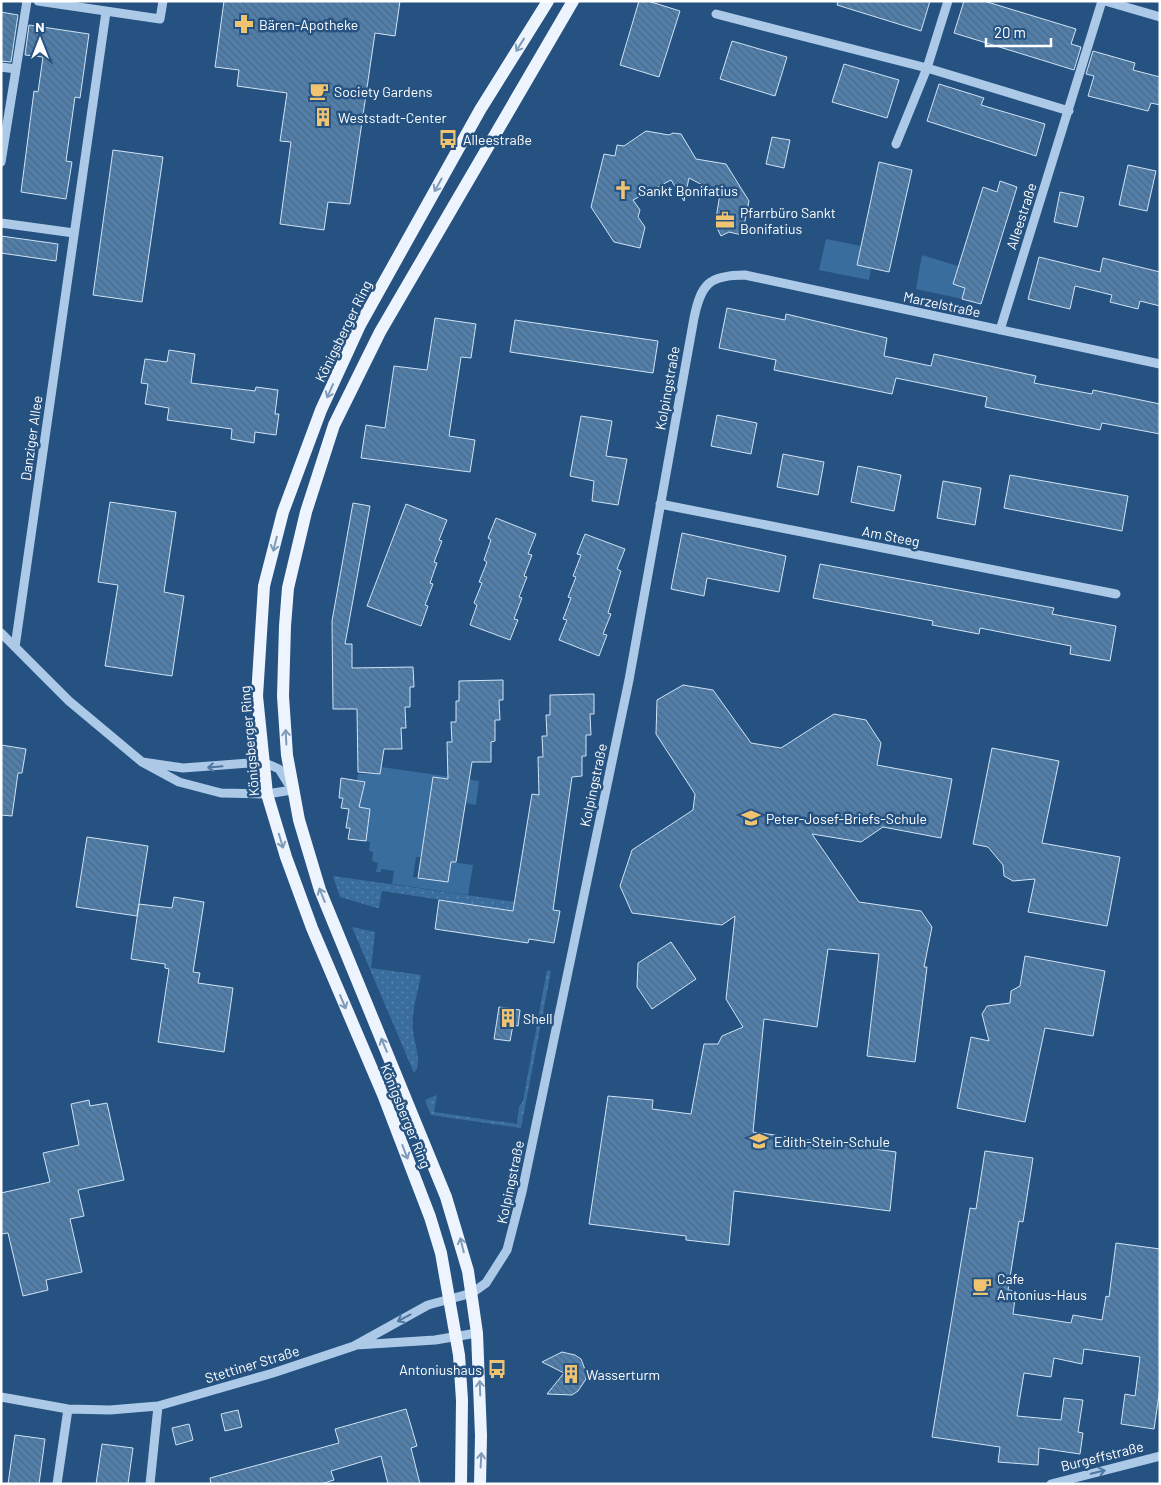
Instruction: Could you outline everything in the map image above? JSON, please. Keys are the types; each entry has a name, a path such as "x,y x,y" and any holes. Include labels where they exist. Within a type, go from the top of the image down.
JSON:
{"main road":[{"name":"Königsberger Ring","path":"460,1484 462,1400 455,1337 441,1253 430,1217 384,1098 312,928 267,794 257,696 264,586 283,512 306,447 360,325 480,110 548,1"},
{"name":"Königsberger Ring","path":"480,1484 481,1436 478,1333 472,1293 458,1230 320,890 292,790 286,754 283,696 288,588 306,512 334,425 380,332 573,1"}],"street":[{"path":"1,162 27,1"},
{"path":"38,1 160,19 163,1"},
{"path":"896,144 927,68 948,1"},
{"name":"Alleestraße","path":"1000,330 1103,1 1160,17"},
{"name":"Danziger Allee","path":"15,647 106,12"},
{"path":"716,14 927,68 1069,111"},
{"path":"1,67 16,69"},
{"path":"1,224 74,233"},
{"name":"Marzelstraße","path":"719,279 745,275 1160,364"},
{"name":"Kolpingstraße","path":"472,1293 486,1282 496,1270 507,1250 513,1232 625,698 698,296 709,283 719,279"},
{"name":"Am Steeg","path":"660,504 1116,594"},
{"path":"1,633 69,701 142,762 179,782 221,793 267,794 292,790 279,769 264,762 183,768 142,762"},
{"name":"Stettiner Straße","path":"1,1397 68,1409 110,1410 158,1406 273,1374 354,1346 428,1305 472,1293"},
{"name":"Stettiner Straße","path":"354,1346 455,1337 478,1333"},
{"path":"150,1484 158,1406"},
{"path":"57,1484 68,1409"},
{"name":"Burgeffstraße","path":"1051,1484 1160,1456"}],"shaded area":[{"path":"826,239 861,246 857,265 871,268 869,280 819,270"},
{"path":"922,255 958,266 953,284 965,288 962,299 916,289"},
{"path":"381,767 479,781 476,805 466,803 468,782 433,777 421,857 416,857 413,877 448,882 451,862 473,865 468,895 392,884 394,871 381,869 381,872 376,872 378,863 372,861 373,852 369,851 370,842 365,841 370,809 359,807 355,790 358,774 380,774"},
{"path":"333,876 550,907 548,916 382,891 379,908 377,908 340,897"},
{"path":"352,927 375,932 371,968 421,975 413,1017 413,1030 418,1059 417,1069 414,1073"},
{"path":"547,970 551,971 521,1128 431,1115 425,1100 437,1095 434,1112 517,1124"}],"building":[{"name":"Weststadt-Center","path":"224,1 400,1 395,36 375,33 350,204 328,202 324,230 280,224 291,142 280,141 287,93 237,86 239,70 215,67"},
{"path":"639,1 648,1 680,11 659,77 620,65"},
{"path":"838,1 930,1 921,31 837,5"},
{"path":"964,1 984,1 1076,29 1071,44 1081,47 1074,70 954,33"},
{"path":"1,12 18,15 11,62 1,61"},
{"path":"29,25 89,34 80,98 75,97 66,161 72,162 66,199 21,192 34,91 38,92 43,57 25,55"},
{"path":"732,41 787,57 775,96 720,79"},
{"path":"1093,51 1135,63 1133,70 1160,77 1160,105 1151,103 1148,111 1088,96 1094,76 1086,74"},
{"path":"844,64 899,80 887,118 832,102"},
{"path":"939,84 984,98 981,105 1045,124 1036,156 927,121"},
{"name":"Sankt Bonifatius","path":"646,131 669,135 673,133 681,134 696,159 726,164 749,201 742,235 729,232 721,236 715,224 720,194 689,178 684,201 671,180 633,200 640,210 638,217 645,227 640,248 614,242 591,207 604,154 615,156 617,145 624,146"},
{"path":"772,137 790,140 784,168 766,164"},
{"path":"113,150 163,157 142,302 93,295"},
{"path":"879,162 912,170 889,272 857,265"},
{"path":"1128,165 1156,171 1147,211 1119,205"},
{"path":"1000,181 1017,187 981,304 962,299 965,288 953,284 983,187 997,192"},
{"path":"1060,192 1084,197 1077,227 1054,222"},
{"path":"1,236 58,244 56,261 1,253"},
{"path":"1039,257 1100,272 1103,258 1160,272 1160,306 1140,301 1138,309 1110,302 1112,295 1075,286 1070,309 1028,299"},
{"path":"727,308 785,320 786,314 887,338 884,356 931,366 934,354 1036,376 1034,383 1092,394 1093,390 1160,404 1160,434 1102,423 1100,430 985,407 987,397 896,378 892,394 774,370 776,360 719,348"},
{"path":"435,318 476,324 471,358 461,357 449,436 475,440 470,472 361,458 366,425 385,428 394,366 427,370"},
{"path":"515,320 658,341 653,373 510,352"},
{"path":"169,350 195,354 191,383 255,391 256,387 278,390 275,414 279,414 276,435 255,432 254,443 231,439 232,429 167,420 169,408 145,404 148,384 141,383 145,359 167,362"},
{"path":"717,415 757,423 751,454 711,446"},
{"path":"581,416 612,421 606,456 627,459 618,505 592,501 594,481 570,476"},
{"path":"783,454 824,462 818,495 777,487"},
{"path":"858,466 901,475 894,511 851,502"},
{"path":"1010,475 1128,496 1122,531 1004,508"},
{"path":"943,481 981,488 975,525 937,518"},
{"path":"110,502 176,512 164,592 184,596 172,676 105,666 118,585 98,582"},
{"path":"353,503 370,506 345,644 352,644 352,668 413,667 414,687 410,687 410,707 405,707 406,728 401,728 402,749 384,749 380,774 358,772 357,709 333,709 332,621"},
{"path":"406,504 447,520 439,540 442,541 434,562 437,563 430,583 433,584 425,605 428,606 421,626 367,606"},
{"path":"496,518 536,534 528,554 532,555 524,576 527,577 519,597 522,598 514,619 518,620 510,640 470,625 477,605 474,603 482,583 479,582 487,562 484,560 491,540 488,538"},
{"path":"682,533 786,556 779,592 707,578 704,596 671,589"},
{"path":"585,534 625,549 617,569 621,571 608,613 611,614 603,634 607,635 599,656 559,640 567,620 563,619 571,598 568,597 576,577 573,576 581,555 577,554"},
{"path":"820,564 1054,608 1052,614 1116,626 1110,661 1070,654 1071,646 980,628 979,634 932,625 933,621 813,598"},
{"path":"503,680 503,700 499,700 500,720 495,720 495,741 491,742 491,762 472,762 456,862 451,862 448,882 418,878 433,777 448,779 447,742 452,742 451,722 456,722 456,701 459,701 459,681"},
{"path":"683,685 713,690 751,743 781,748 834,714 866,720 881,743 877,765 952,779 941,838 883,827 861,842 812,834 859,902 921,911 932,927 924,967 927,967 915,1062 867,1056 879,954 828,949 817,1027 764,1019 753,1132 896,1152 890,1211 734,1191 729,1245 686,1240 686,1236 589,1224 608,1096 653,1100 652,1109 691,1114 704,1044 718,1044 722,1036 743,1027 726,999 735,916 722,925 632,913 620,886 632,850 693,810 695,794 656,734 657,700"},
{"path":"594,694 594,714 590,714 591,735 586,735 586,756 582,756 582,776 572,777 553,910 560,911 554,943 529,939 528,943 435,929 439,900 513,911 532,794 539,795 538,757 543,757 542,736 547,736 546,715 550,715 550,695"},
{"path":"1,745 26,749 22,773 18,773 12,816 1,815"},
{"path":"992,748 1059,761 1042,843 1120,857 1107,926 1028,912 1035,879 1013,881 1004,876 1003,865 988,847 973,844"},
{"path":"341,778 365,782 359,807 370,809 366,841 348,839 350,828 346,828 349,809 341,808 343,798 339,798"},
{"path":"87,837 148,846 137,916 76,907"},
{"path":"174,897 204,902 193,972 200,973 198,983 233,988 224,1052 158,1042 169,969 165,968 165,964 131,959 139,904 172,908"},
{"path":"671,942 696,979 652,1009 637,987 638,963"},
{"path":"1025,956 1105,971 1093,1036 1045,1028 1025,1122 957,1108 971,1037 989,1041 982,1014 987,1006 1010,1003 1011,991 1020,986"},
{"name":"Shell","path":"499,1007 520,1010 518,1026 513,1025 510,1041 494,1039"},
{"path":"89,1100 90,1106 107,1103 124,1180 78,1190 84,1216 70,1219 82,1272 46,1280 48,1290 23,1296 8,1233 1,1234 1,1193 50,1182 43,1153 79,1145 71,1104"},
{"path":"985,1151 1033,1158 1023,1222 1019,1221 1008,1290 1016,1291 1013,1314 1071,1323 1073,1315 1102,1320 1106,1296 1109,1297 1116,1243 1160,1249 1160,1388 1154,1429 1121,1424 1125,1394 1135,1396 1140,1357 1084,1349 1082,1364 1054,1358 1051,1377 1024,1373 1017,1416 1061,1420 1064,1398 1083,1400 1078,1432 1083,1433 1080,1454 1039,1448 1038,1465 998,1462 1000,1447 932,1437 970,1208 976,1209"},
{"name":"Wasserturm","path":"562,1352 575,1355 581,1359 586,1372 586,1379 578,1391 572,1395 547,1394 564,1373 542,1362"},
{"path":"406,1409 417,1446 411,1448 420,1484 388,1484 381,1456 331,1471 334,1480 321,1484 211,1484 210,1478 339,1443 335,1429"},
{"path":"238,1410 242,1427 225,1431 221,1414"},
{"path":"189,1424 193,1440 176,1445 172,1428"},
{"path":"15,1435 45,1439 39,1484 8,1484"},
{"path":"102,1444 133,1448 128,1484 96,1484"}],"place":[{"name":"Bären-Apotheke","path":"244,24"},
{"name":"Society Gardens","path":"319,91"},
{"name":"Weststadt-Center","path":"323,117"},
{"name":"Alleestraße","path":"448,139"},
{"name":"Sankt Bonifatius","path":"623,190"},
{"name":"Pfarrbüro Sankt Bonifatius","path":"725,220"},
{"name":"Peter-Josef-Briefs-Schule","path":"751,818"},
{"name":"Shell","path":"508,1018"},
{"name":"Edith-Stein-Schule","path":"759,1141"},
{"name":"Cafe Antonius-Haus","path":"982,1286"},
{"name":"Antoniushaus","path":"497,1369"},
{"name":"Wasserturm","path":"571,1374"}]}
